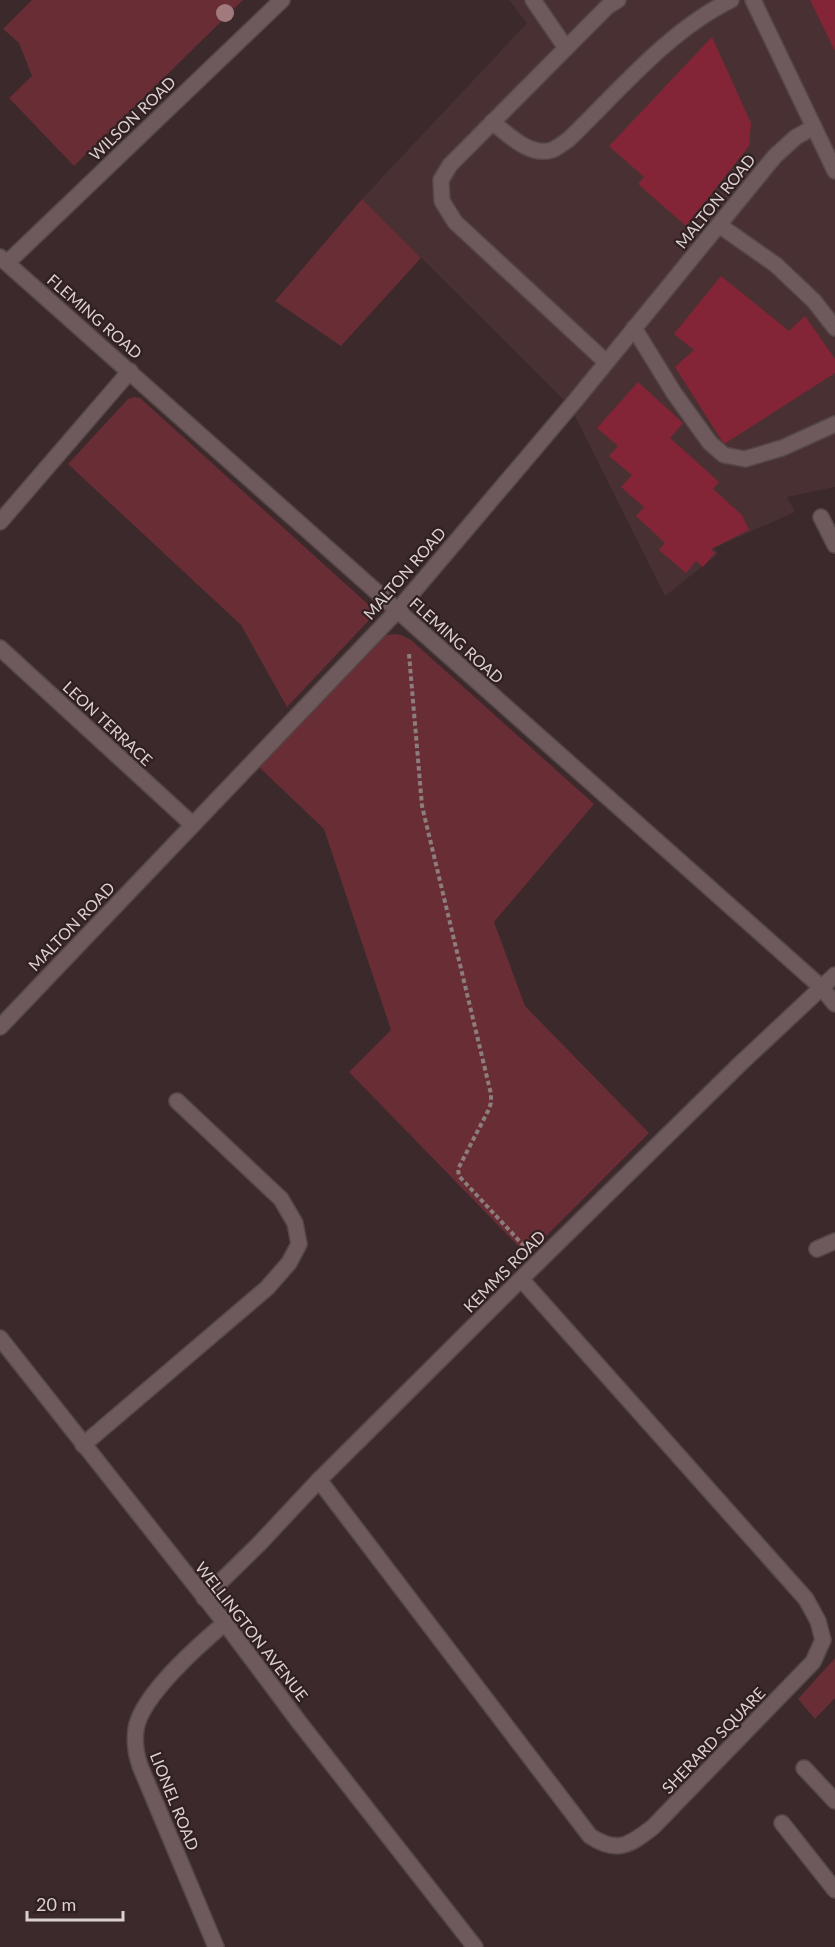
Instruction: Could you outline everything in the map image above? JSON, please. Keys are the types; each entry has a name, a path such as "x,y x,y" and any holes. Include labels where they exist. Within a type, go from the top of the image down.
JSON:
{"street":[{"name":"WILSON ROAD","path":"4,260 282,0"},
{"path":"532,0 566,48"},
{"path":"606,362 455,222 442,201 441,180 450,165 492,122 607,7 618,0"},
{"path":"492,122 527,148 540,151 553,150 568,140 675,35 701,16 731,0"},
{"path":"753,0 835,171"},
{"name":"MALTON ROAD","path":"0,1027 397,611 780,150 796,137 814,127"},
{"path":"719,225 776,265 814,301 835,328"},
{"name":"FLEMING ROAD","path":"4,260 821,987 835,1004"},
{"path":"634,328 674,393 710,443 724,455 745,459 782,448 835,424"},
{"path":"0,522 130,371"},
{"path":"821,517 835,545"},
{"name":"LEON TERRACE","path":"0,648 193,825"},
{"name":"KEMMS ROAD","path":"204,1598 521,1279 835,975"},
{"path":"83,1445 267,1288 289,1263 299,1244 295,1223 281,1200 177,1101"},
{"path":"817,1249 835,1241"},
{"name":"SHERARD SQUARE","path":"319,1480 590,1836 604,1845 622,1846 653,1827 813,1662 823,1640 821,1630 806,1599 521,1279"},
{"name":"WELLINGTON AVENUE","path":"0,1338 225,1623 299,1722 475,1947"},
{"name":"LIONEL ROAD","path":"216,1947 140,1766 135,1747 136,1727 157,1690 200,1644 225,1623"},
{"path":"804,1768 835,1801"},
{"path":"782,1823 835,1890"}],"path":[{"path":"408,650 422,806 491,1094 488,1111 458,1169 459,1176 530,1252 521,1279"}],"shaded area":[{"path":"32,0 243,0 74,166 9,98 32,76 19,43 3,29"},
{"path":"509,0 835,0 835,487 787,497 795,512 714,548 718,554 665,596 570,406 362,199 527,23"},
{"path":"362,199 421,258 341,346 275,301"},
{"path":"140,398 374,611 372,617 287,707 241,625 68,464 128,399"},
{"path":"395,634 411,640 594,804 494,922 525,1006 649,1133 527,1255 349,1072 391,1030 324,829 259,767 380,639"},
{"path":"835,1658 835,1698 815,1719 798,1699"}],"building":[{"path":"810,0 835,0 835,51"},
{"path":"712,37 751,123 749,146 686,226 638,184 644,177 609,146"},
{"path":"721,276 789,331 805,316 835,359 835,373 724,444 675,367 694,350 674,334"},
{"path":"638,382 683,423 670,438 719,482 713,489 742,515 749,530 711,549 715,553 703,567 696,561 686,573 659,550 665,543 636,516 644,507 621,487 632,475 609,456 618,446 597,428"}]}
